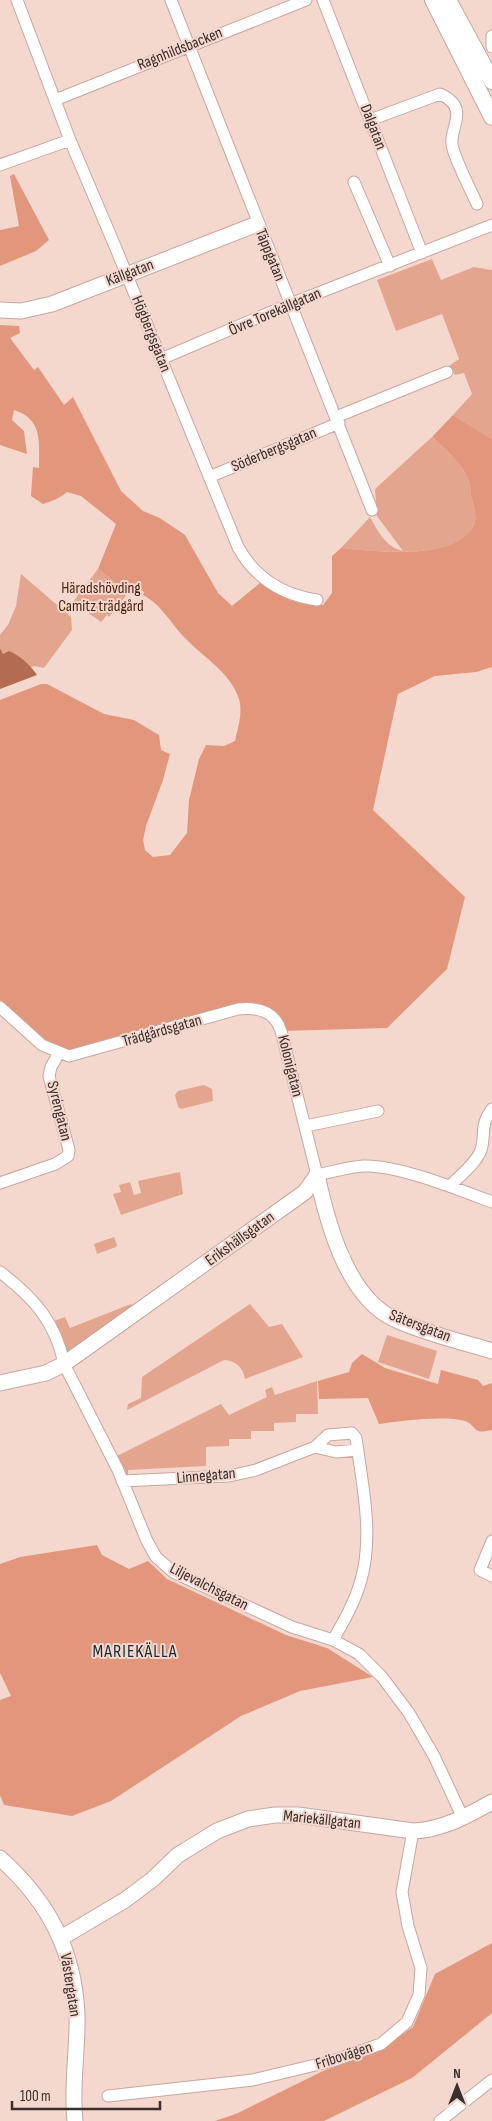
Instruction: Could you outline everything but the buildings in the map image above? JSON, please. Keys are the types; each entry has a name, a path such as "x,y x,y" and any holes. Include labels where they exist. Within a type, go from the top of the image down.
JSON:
{"main road":[{"path":"433,0 492,117"},
{"path":"448,0 492,81"}],"street":[{"name":"Högbergsgatan","path":"17,0 70,140 127,274 238,548 247,563 265,580 279,589 300,597 316,600"},
{"name":"Täppgatan","path":"171,0 236,162 257,224 372,510"},
{"name":"Ragnhildsbacken","path":"55,100 306,0"},
{"name":"Dalgatan","path":"323,0 422,253"},
{"path":"492,36 492,47"},
{"path":"370,120 440,94 449,98 456,109 452,147 477,204"},
{"path":"0,165 70,140"},
{"path":"354,182 390,266"},
{"name":"Källgatan","path":"0,310 21,311 52,304 257,224"},
{"name":"Övre Torekällgatan","path":"161,359 290,304 492,225"},
{"name":"Söderbergsgatan","path":"209,477 447,372"},
{"name":"Trädgårdsgatan","path":"59,1053 69,1056 238,1009 247,1008 266,1011"},
{"path":"1,1009 42,1045 59,1053"},
{"name":"Kolonigatan","path":"266,1011 279,1023 318,1174"},
{"name":"Syréngatan","path":"0,1183 54,1164 68,1156 69,1150 49,1076 51,1067 59,1053"},
{"path":"450,1186 474,1162 481,1150 482,1130 492,1109"},
{"path":"306,1126 378,1111"},
{"path":"318,1174 372,1166 450,1186 492,1202"},
{"name":"Sätersgatan","path":"318,1174 327,1216 340,1252 353,1279 374,1303 394,1319 492,1351"},
{"name":"Erikshällsgatan","path":"0,1383 46,1373 64,1364 305,1192 318,1174"},
{"name":"Liljevalchsgatan","path":"0,1272 45,1312 61,1347 64,1364 122,1481 147,1541 156,1557 173,1572 292,1627 333,1640 359,1654 382,1677 409,1713 434,1756 463,1818"},
{"name":"Linnegatan","path":"122,1481 229,1476 256,1470 315,1447 328,1435 340,1432 352,1433 356,1438 365,1508 365,1560 351,1608 333,1640"},
{"path":"315,1447 336,1452 358,1450"},
{"path":"492,1541 480,1570 492,1576"},
{"name":"Mariekällgatan","path":"61,1938 125,1900 153,1879 178,1855 217,1831 248,1819 275,1814 413,1831 432,1830 463,1818 492,1802"},
{"name":"Fribovägen","path":"108,2096 253,2080 332,2061 381,2044 407,2022 419,1995 421,1968 408,1926 402,1892 413,1831"},
{"name":"Västergatan","path":"0,1858 28,1887 48,1913 61,1938 72,1972 77,2014 73,2105 75,2121"},
{"path":"440,2121 492,2080"},
{"name":"Västergatan","path":"69,2121 73,2105"}],"green space":[{"path":"432,259 441,280 474,267 492,270 492,439 453,415 472,394 464,373 455,375 449,366 459,359 442,314 396,331 377,280"},
{"path":"432,437 458,463 469,481 475,519 474,525 465,537 451,545 414,552 341,548 370,517 379,533 387,542 391,546 403,551 377,516 375,489"},
{"name":"Häradshövding Camitz trädgård","path":"98,569 128,593 109,617 107,615 101,622 73,602"},
{"path":"21,574 71,617 72,630 44,668 34,666 29,668 6,653 3,654 0,648 0,635 8,625 16,606"},
{"path":"204,1085 212,1089 213,1101 181,1109 178,1107 175,1095 178,1091"},
{"path":"180,1172 183,1194 121,1215 113,1194 121,1192 119,1185 130,1182 134,1195 141,1193 138,1181"},
{"path":"114,1237 116,1247 97,1254 94,1244"},
{"path":"131,1304 138,1313 64,1364 49,1323 65,1317 70,1328"},
{"path":"250,1304 269,1327 282,1324 303,1357 245,1379 243,1371 238,1365 224,1360 127,1410 128,1404 141,1398 142,1377"},
{"path":"387,1335 437,1351 429,1379 378,1362"},
{"path":"317,1381 318,1414 296,1414 296,1422 274,1423 274,1431 251,1431 251,1439 229,1439 229,1446 206,1447 206,1466 128,1470 128,1480 111,1459 221,1404 229,1415 267,1397 265,1390 272,1387 275,1395"}],"shaded area":[{"path":"14,174 49,240 36,251 0,266 0,230 19,226 10,176"},
{"path":"0,325 19,326 20,333 10,338 34,370 38,367 64,405 73,397 121,491 143,511 160,518 185,535 218,593 232,606 260,583 290,600 305,604 323,605 332,593 332,556 341,548 413,552 450,545 465,537 474,525 475,519 469,481 458,463 432,437 453,415 492,439 492,667 476,672 435,676 398,694 373,810 465,897 447,969 387,1028 281,1031 279,1023 247,1008 59,1053 0,1007 0,700 41,684 47,684 104,714 134,720 159,735 161,750 170,754 143,840 145,850 153,857 170,855 187,833 189,800 199,759 206,745 224,746 235,741 240,720 240,709 239,699 230,681 186,639 156,604 143,595 144,592 134,585 128,593 98,569 116,524 81,496 67,492 43,504 31,496 33,467 39,468 39,441 35,425 23,414 14,410 12,420 24,431 27,454 0,445"},
{"path":"0,648 3,654 9,651 21,658 37,675 0,689"},
{"path":"362,1354 385,1368 438,1384 441,1370 478,1380 483,1386 492,1383 492,1430 478,1431 469,1423 457,1419 422,1419 379,1424 368,1398 319,1399 318,1381 349,1372 352,1363"},
{"path":"97,1545 102,1555 129,1569 148,1561 167,1579 286,1635 327,1648 373,1677 300,1691 241,1716 111,1801 72,1816 4,1805 0,1795 0,1700 11,1696 0,1673 0,1564 20,1557"},
{"path":"492,1943 492,2013 412,2078 324,2121 215,2121 238,2113 323,2071 378,2051 413,2027 435,1974"}],"district":[{"name":"MARIEKÄLLA","path":"135,1651"}]}
